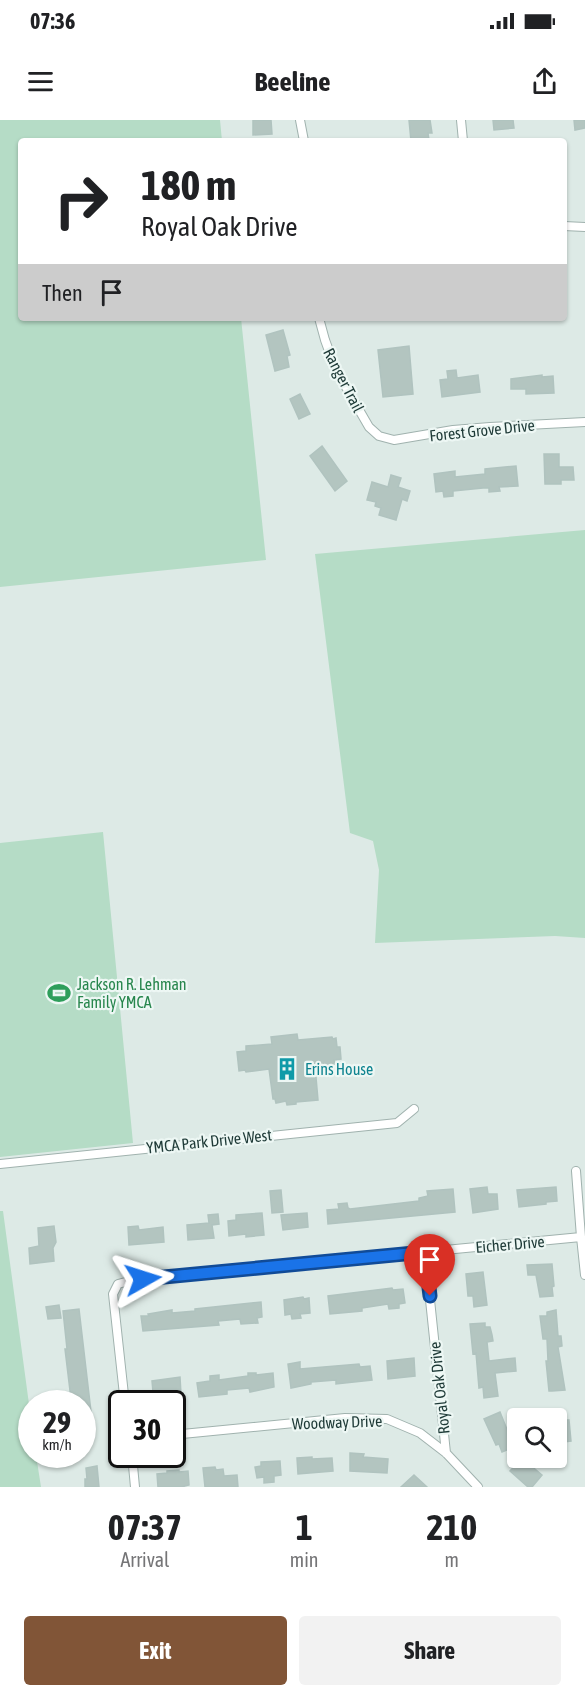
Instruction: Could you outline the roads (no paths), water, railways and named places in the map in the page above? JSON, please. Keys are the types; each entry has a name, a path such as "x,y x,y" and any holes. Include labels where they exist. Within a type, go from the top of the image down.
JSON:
{"street":[{"path":"300,120 303,138"},
{"path":"461,120 463,138"},
{"path":"567,226 585,227"},
{"name":"Ranger Trail","path":"321,321 336,370 369,427 379,436"},
{"name":"Forest Grove Drive","path":"379,436 394,440 453,430 518,424 585,422"},
{"name":"YMCA Park Drive West","path":"0,1164 397,1123 414,1109"},
{"path":"576,1171 585,1275"},
{"name":"Eicher Drive","path":"123,1390 113,1303 113,1294 118,1284 133,1280 581,1238"},
{"name":"Royal Oak Drive","path":"425,1252 446,1453"},
{"name":"Woodway Drive","path":"186,1434 345,1418 387,1419 420,1433 446,1453 478,1487"},
{"path":"133,1468 135,1487"}],"place":[{"name":"Jackson R. Lehman Family YMCA","path":"59,993"},
{"name":"Erins House","path":"287,1069"}]}
